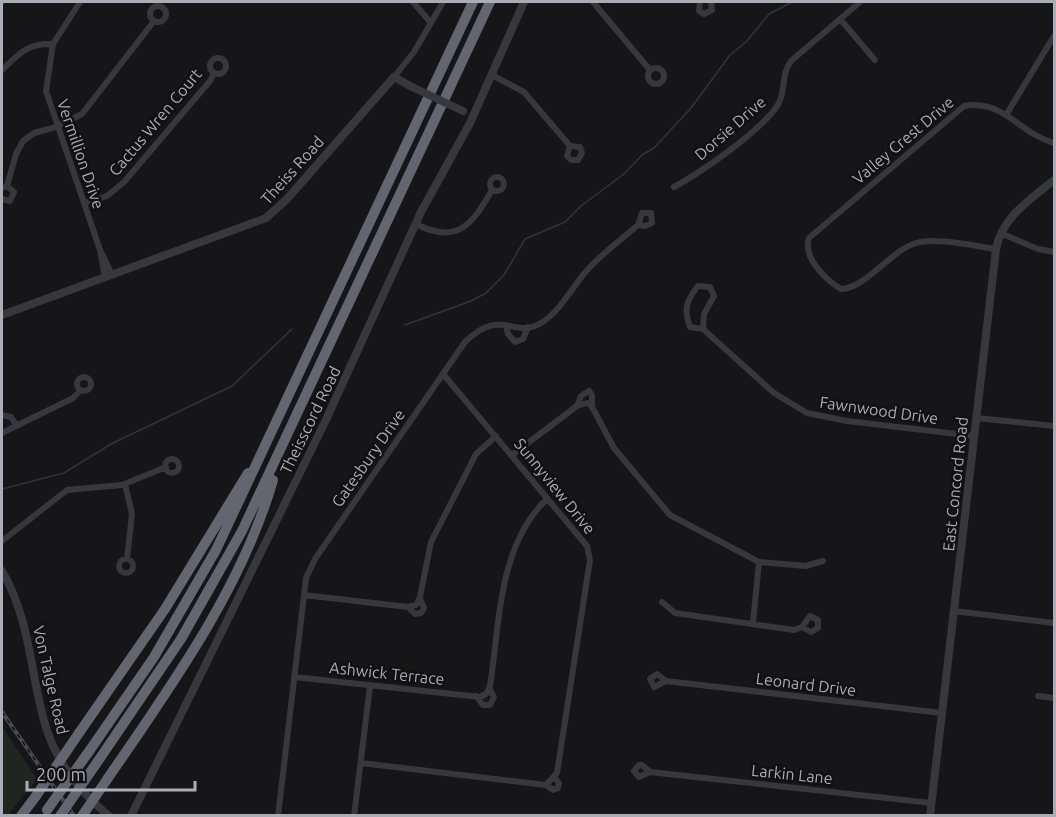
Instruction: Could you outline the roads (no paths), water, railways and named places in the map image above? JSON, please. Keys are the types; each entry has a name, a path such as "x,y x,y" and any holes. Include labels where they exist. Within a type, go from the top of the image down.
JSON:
{"highway":[{"path":"45,813 154,657 191,595 261,456 473,2"},
{"path":"60,816 148,691 197,613 242,531 490,2"},
{"path":"82,816 180,670 229,583 263,515 282,448"},
{"path":"21,816 165,609 238,485 261,456"}],"street":[{"name":"Vermillion Drive","path":"80,2 53,44 46,91 56,127 100,250 99,261 108,275"},
{"path":"412,2 431,23"},
{"name":"Theiss Road","path":"2,315 270,215 394,77 443,2"},
{"path":"394,77 474,115 524,2"},
{"path":"593,2 650,70"},
{"path":"700,2 698,8 705,14 712,10 711,2"},
{"name":"Dorsie Drive","path":"674,187 703,171 776,109 783,91 786,67 790,61 860,2"},
{"path":"840,19 875,60"},
{"path":"2,199 10,201 14,197 14,192 4,187 16,153 23,141 34,133 56,127 82,114 154,21"},
{"path":"1006,115 1039,66 1054,36"},
{"path":"2,70 26,48 38,44 53,44"},
{"name":"Cactus Wren Court","path":"84,203 107,196 124,182 210,81 214,73"},
{"path":"492,75 524,92 570,146"},
{"name":"Valley Crest Drive","path":"996,249 919,242 898,250 854,287 841,289 811,259 807,250 808,237 964,106 991,105 1024,129 1054,143"},
{"name":"Theisscord Road","path":"131,816 324,424 416,224 474,115"},
{"name":"East Concord Road","path":"930,816 996,249 1000,233 1010,218 1054,180"},
{"path":"416,224 433,233 459,230 473,220 492,190"},
{"path":"506,325 508,334 515,342 523,339 528,327 550,317 590,267 638,225"},
{"path":"1000,233 1038,249 1054,252"},
{"name":"Fawnwood Drive","path":"703,328 704,314 714,296 710,287 698,285 686,302 686,316 690,327 703,328 774,393 807,413 847,421 974,436"},
{"name":"Gatesbury Drive","path":"278,816 306,578 315,559 465,342 478,329 489,324 528,327"},
{"name":"Sunnyview Drive","path":"361,763 546,785 555,778 590,560 587,546 444,375"},
{"path":"2,433 73,398 80,391"},
{"path":"577,406 580,396 589,391 592,395 592,407"},
{"path":"512,455 577,406 587,403 592,407 614,448 670,514 759,562 806,566 824,561"},
{"path":"2,415 11,417 17,426"},
{"path":"976,418 1054,426"},
{"path":"304,595 416,605 420,599 431,542 476,454 496,436"},
{"path":"2,542 68,490 105,489 125,484 166,467"},
{"path":"125,484 132,514 127,559"},
{"name":"Ashwick Terrace","path":"294,677 477,696 483,705 490,705 494,697 489,688 509,560 536,509 547,499"},
{"path":"753,624 759,562"},
{"name":"Von Talge Road","path":"2,571 14,596 29,639 41,708 51,742 73,779 109,816"},
{"path":"662,602 675,613 794,630 802,627"},
{"path":"954,611 1054,623"},
{"name":"Leonard Drive","path":"666,681 942,713"},
{"path":"354,816 370,686"},
{"path":"477,696 486,694 489,688"},
{"path":"1038,696 1054,698"},
{"name":"Larkin Lane","path":"650,772 931,803"}],"waterway":[{"path":"2,5 6,2"},
{"path":"405,325 471,301 486,293 504,275 525,239 565,222 581,206 624,174 642,155 654,148 691,108 730,55 747,41 769,14 792,2"},
{"path":"2,489 64,473 111,444 232,386 292,329"}],"railway":[{"path":"2,712 74,816"}]}
